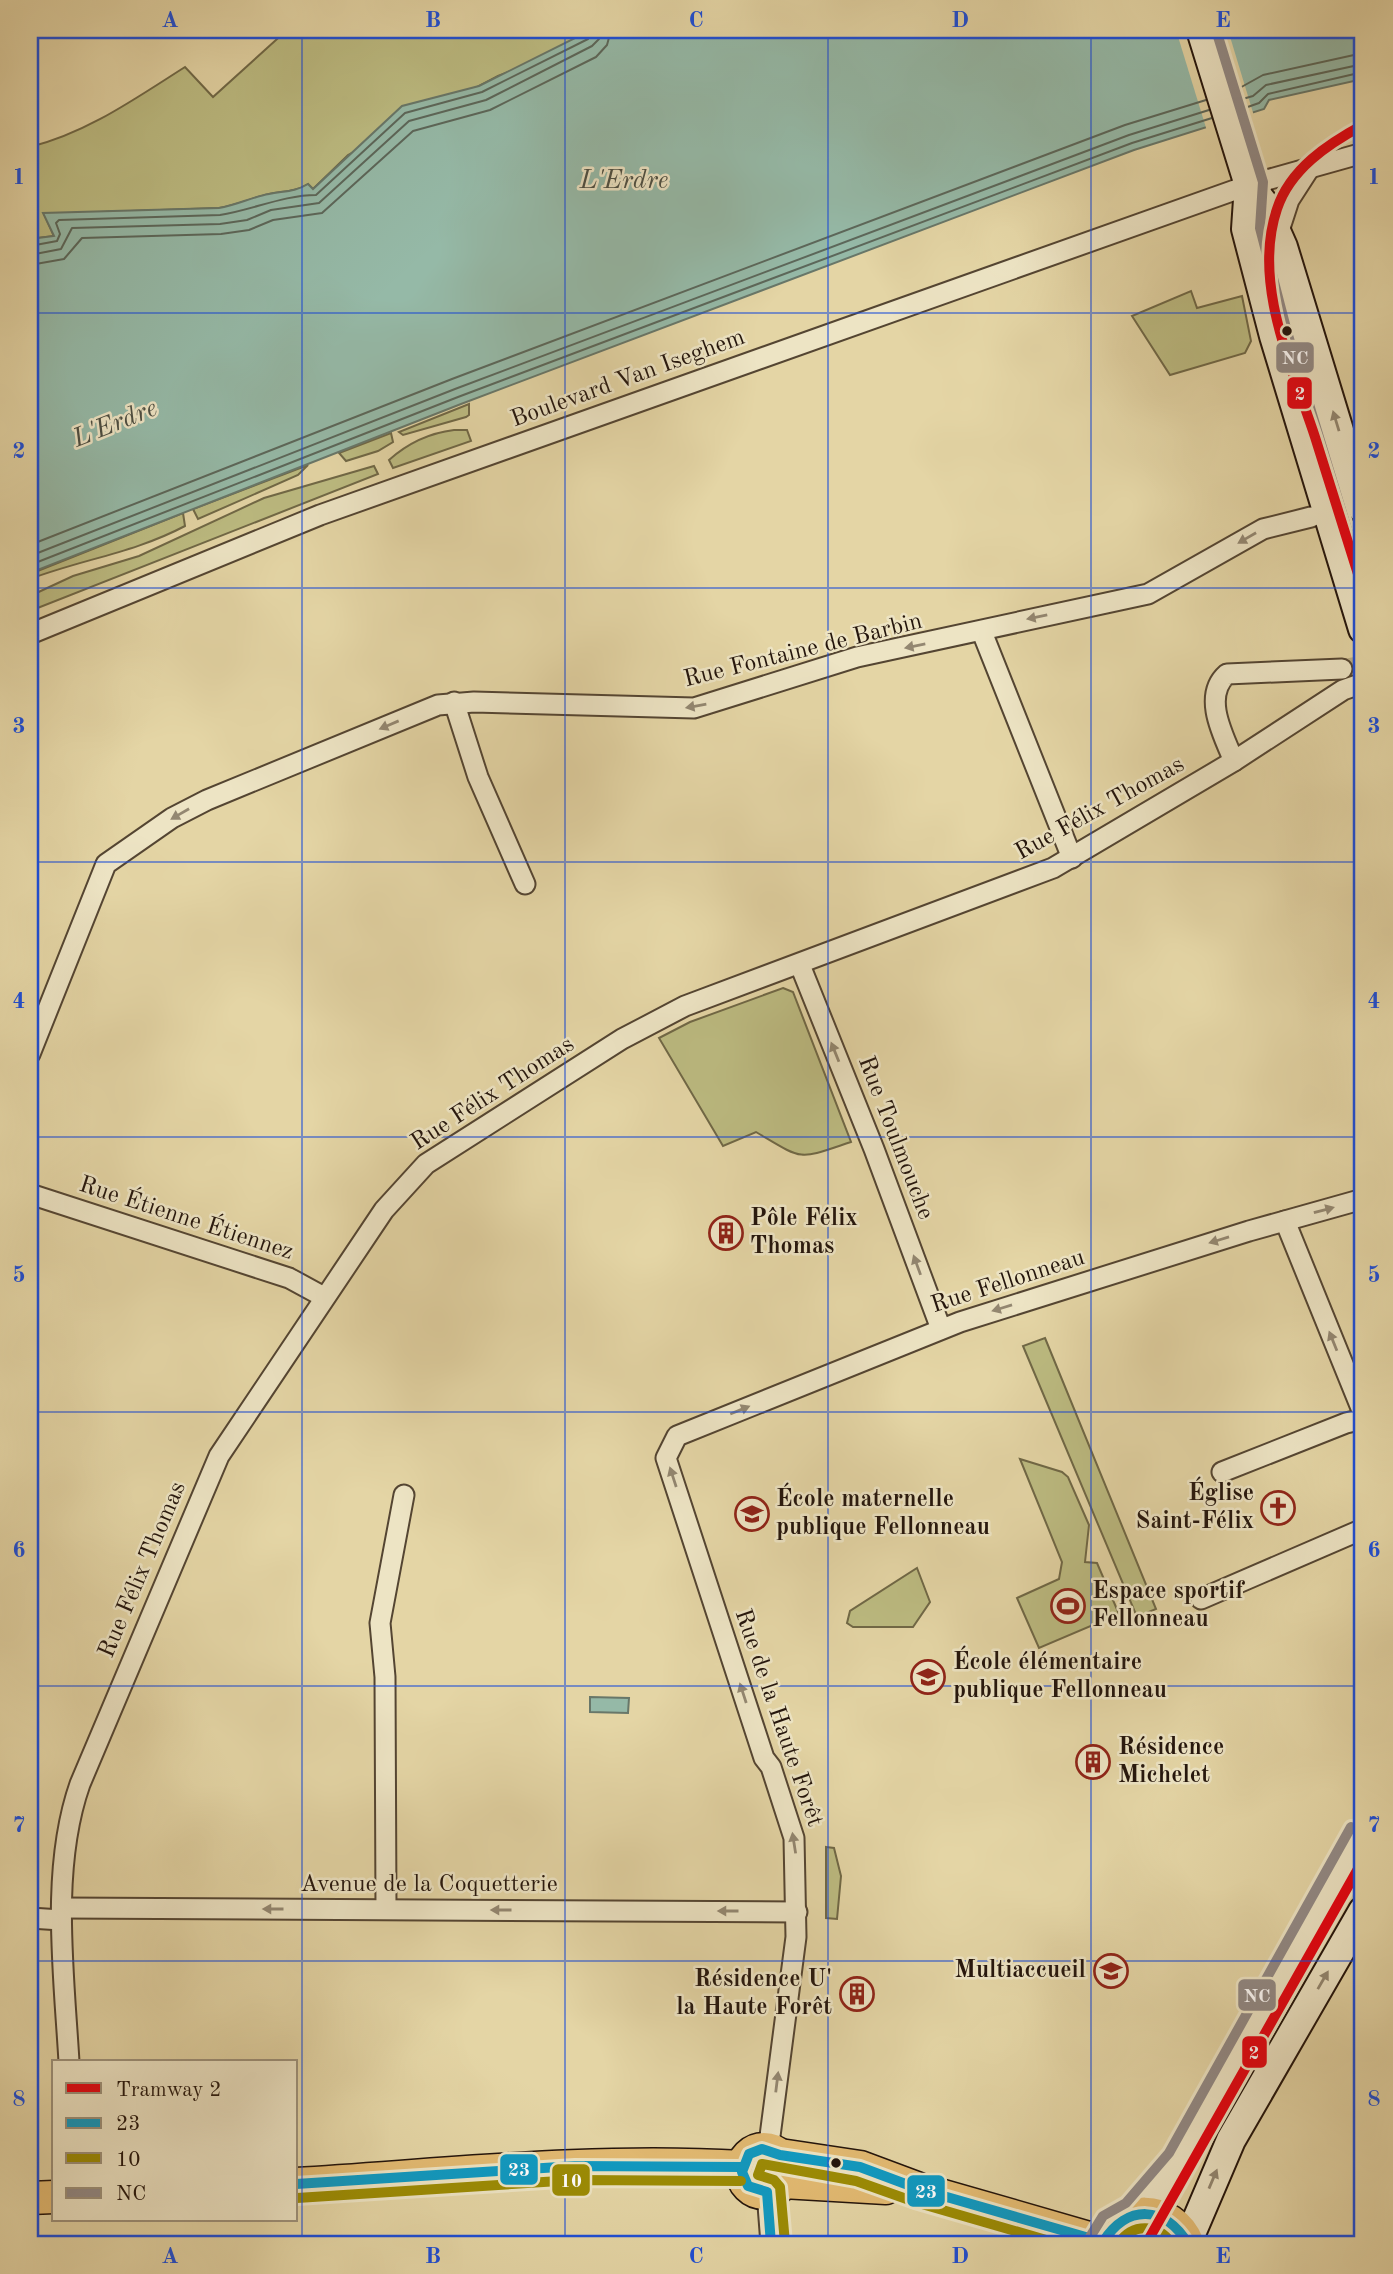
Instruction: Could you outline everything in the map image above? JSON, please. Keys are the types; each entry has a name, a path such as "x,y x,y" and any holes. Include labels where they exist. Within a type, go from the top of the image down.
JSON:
{"main road":[{"path":"298,2184 624,2165 677,2163 742,2167 753,2152 775,2170 860,2167 919,2189 1103,2243 1118,2222 1135,2214 1156,2214 1182,2231 1187,2243"},
{"path":"30,2198 52,2197"}],"street":[{"path":"1201,30 1249,185 1264,204 1278,234 1363,509"},
{"name":"Boulevard Van Iseghem","path":"30,634 156,580 320,516 1249,185 1363,153"},
{"path":"1278,234 1289,200 1309,169"},
{"path":"1249,185 1246,229 1256,269 1363,629"},
{"name":"Rue Fontaine de Barbin","path":"30,1054 99,874 114,857 172,818 207,800 414,714 454,702 694,708 857,657 1148,594 1263,528 1311,517"},
{"path":"982,632 1072,858"},
{"path":"1234,761 1215,706 1216,686 1227,674 1342,668"},
{"name":"Rue Félix Thomas","path":"69,2060 62,1914 72,1805 208,1479 235,1430 384,1210 426,1164 622,1039 662,1017 703,999 1030,878 1072,858 1234,761 1343,690 1363,684"},
{"path":"454,702 478,777 525,884"},
{"name":"Rue Toulmouche","path":"800,965 874,1149 941,1329"},
{"name":"Rue Étienne Étiennez","path":"30,1194 289,1278 324,1297"},
{"name":"Rue Fellonneau","path":"677,1436 941,1329 1284,1221 1363,1199"},
{"path":"1284,1221 1363,1413"},
{"path":"1222,1472 1346,1423 1363,1419"},
{"name":"Rue de la Haute Forêt","path":"677,1436 667,1458 765,1758 771,1767 794,1838 797,1912 770,2136 775,2170 771,2244"},
{"path":"386,1909 386,1677 380,1623 404,1495"},
{"path":"1201,1599 1363,1529"},
{"path":"1135,2214 1181,2161 1363,1835"},
{"name":"Avenue de la Coquetterie","path":"30,1919 62,1914 386,1909 797,1912"},
{"path":"1187,2243 1231,2140 1363,1911"}],"shaded area":[{"path":"287,30 616,30 498,76 348,155 313,189 308,184 294,190 219,208 44,214 54,236 30,239 30,147 91,124 185,67 213,97"},
{"path":"1191,291 1197,308 1242,296 1251,341 1245,353 1170,375 1132,316"},
{"path":"469,404 469,415 466,417 403,435 399,432"},
{"path":"467,430 471,441 393,468 389,460 404,449 427,436"},
{"path":"391,433 393,442 378,451 346,461 339,453"},
{"path":"308,465 298,475 198,519 193,509"},
{"path":"374,466 378,474 30,611 30,596 73,576 139,556 264,498"},
{"path":"183,513 185,526 166,535 30,579 30,574"},
{"path":"783,988 793,992 851,1142 802,1155 793,1153 756,1132 723,1146 659,1038 690,1022"},
{"path":"1045,1338 1156,1609 1137,1617 1023,1346"},
{"path":"1020,1459 1062,1472 1068,1477 1089,1525 1085,1562 1097,1563 1119,1614 1039,1648 1017,1598 1059,1579 1062,1562"},
{"path":"917,1568 930,1602 913,1627 853,1627 847,1623 850,1611"},
{"path":"826,1847 834,1848 841,1876 837,1919 826,1918"}],"water":[{"name":"L'Erdre","path":"591,30 1363,30 1363,79 1269,100 1264,109 1134,150 461,404 30,573 30,239 54,236 43,213 219,208 263,195 294,190 308,184 313,189 402,106 479,86"},
{"path":"590,1697 629,1698 628,1713 590,1712"}],"pier":[{"path":"1176,30 1228,30 1254,116 1207,131"}],"tunnel":[{"path":"1319,518 1363,523"},
{"path":"1342,669 1363,665"}],"tram line":[{"name":"2","path":"1363,125 1324,149 1291,182 1277,209 1269,266 1272,295 1286,354 1363,590"},
{"name":"2","path":"1146,2244 1363,1860"}],"transit line":[{"name":"NC","path":"1216,30 1263,182 1260,228 1287,332 1363,582"},
{"name":"NC","path":"1090,2237 1103,2216 1126,2203 1169,2153 1351,1827"},
{"name":"23","path":"771,2244 767,2192 748,2186 742,2172 749,2154 762,2149 780,2155 860,2167 919,2189 1103,2242 1123,2221 1146,2214 1157,2216 1179,2231 1188,2244"},
{"name":"10","path":"785,2243 780,2187 774,2180 758,2175 762,2164 856,2181 915,2202 1060,2244"},
{"name":"23","path":"298,2184 575,2166 742,2167"},
{"name":"10","path":"298,2198 575,2180 741,2181"},
{"name":"10","path":"1118,2244 1130,2232 1145,2228 1160,2232 1172,2244"}],"place":[{"name":"Pôle Félix Thomas","path":"726,1233"},
{"name":"Église Saint-Félix","path":"1278,1508"},
{"name":"École maternelle publique Fellonneau","path":"752,1514"},
{"name":"Espace sportif Fellonneau","path":"1068,1606"},
{"name":"École élémentaire publique Fellonneau","path":"928,1677"},
{"name":"Résidence Michelet","path":"1093,1762"},
{"name":"Multiaccueil","path":"1111,1971"},
{"name":"Résidence U' la Haute Forêt","path":"857,1994"}]}
